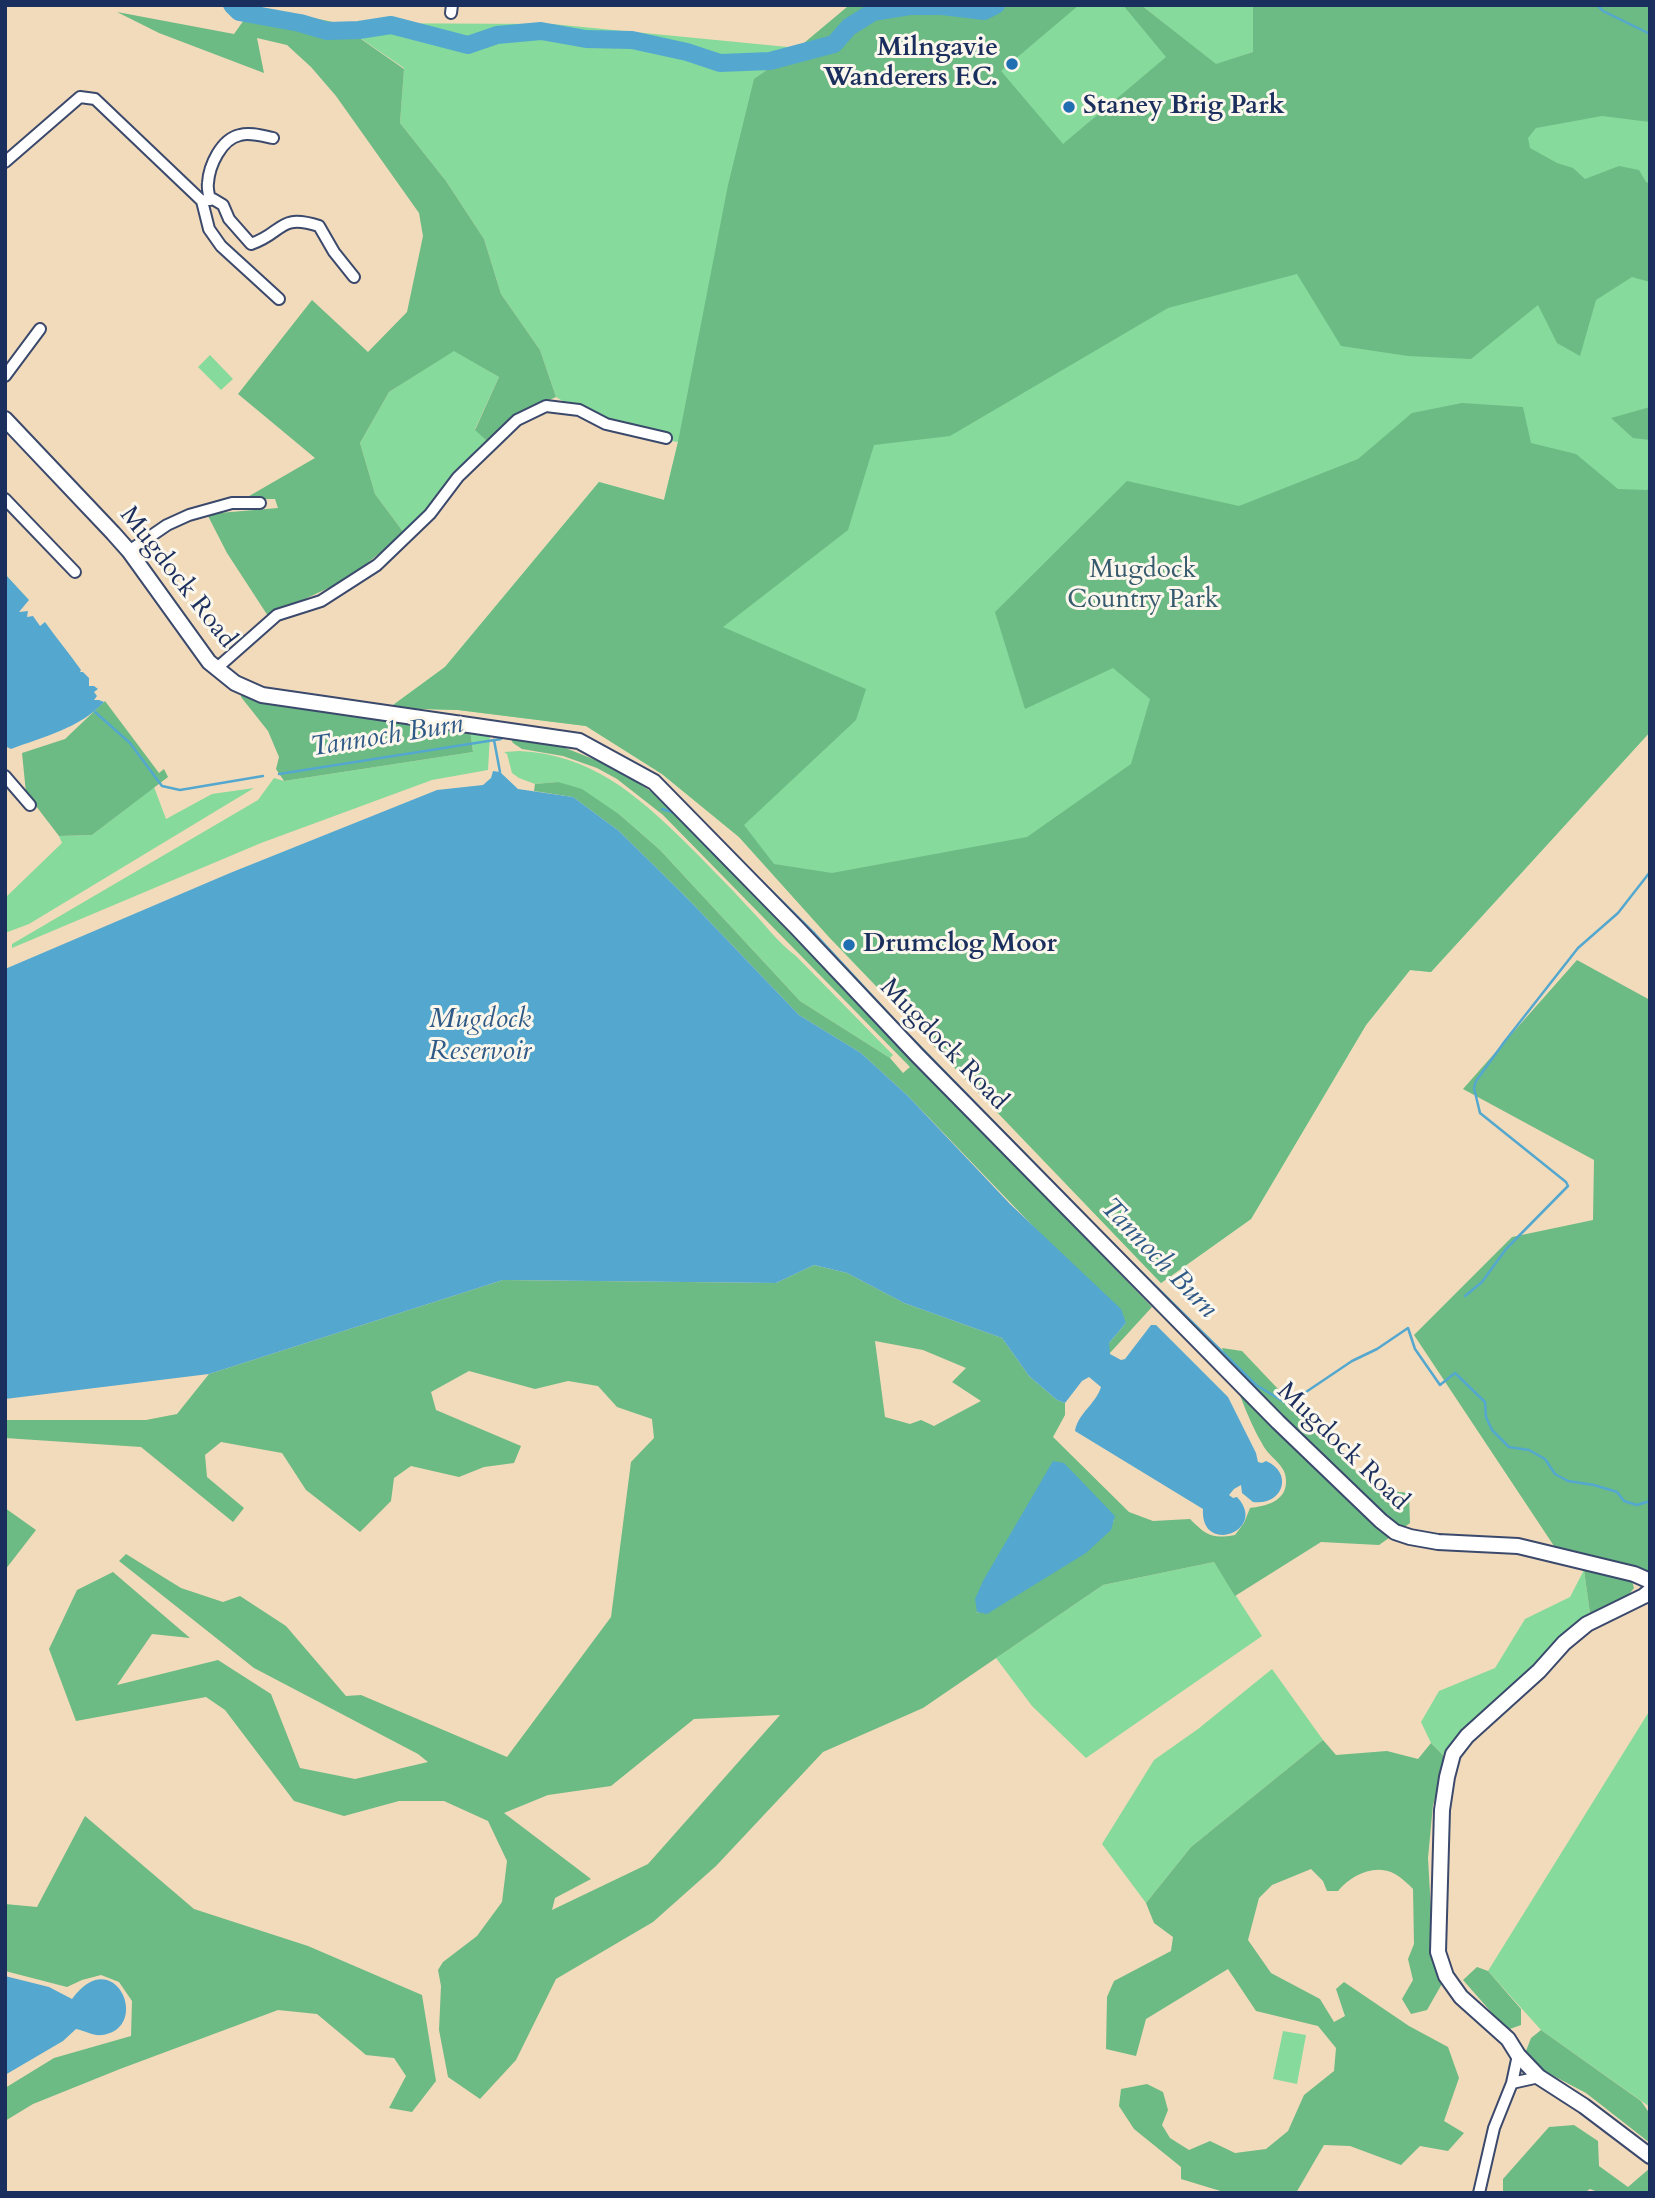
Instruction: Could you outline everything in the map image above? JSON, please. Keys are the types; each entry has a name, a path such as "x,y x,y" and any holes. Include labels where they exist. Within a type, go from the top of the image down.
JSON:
{"street":[{"path":"5,162 80,97 88,97 95,99 206,200"},
{"path":"273,138 239,135 227,141 219,151 212,168 206,200 209,229 221,246 279,299"},
{"path":"206,200 213,199 223,205 229,219 251,244 265,239 282,225 299,220 319,226 354,278"},
{"path":"5,376 40,329"},
{"path":"217,668 277,615 321,601 377,565 430,514 458,477 517,420 546,406 579,410 606,424 666,438"},
{"name":"Mugdock Road","path":"5,419 129,551 202,652 235,683 262,695 579,741 654,782 1278,1422 1395,1532 1438,1542 1518,1546 1634,1574 1650,1581"},
{"path":"5,499 75,572"},
{"path":"129,551 167,524 189,515 232,503 260,503"},
{"path":"5,776 30,805"},
{"path":"1650,1591 1644,1597 1587,1624 1564,1643 1539,1671 1467,1736 1453,1754 1442,1810 1438,1952 1446,1976 1461,1997 1508,2039 1518,2055 1539,2077 1584,2106 1650,2156"},
{"path":"1479,2193 1494,2128 1512,2083 1518,2055"},
{"path":"1512,2083 1539,2077"}],"green space":[{"name":"Mugdock Country Park","path":"1027,5 1126,5 1295,143 1636,5 1650,11 1650,732 1431,972 1410,970 1366,1025 1251,1219 1161,1283 829,937 739,837 662,774 586,726 458,710 389,708 445,667 599,482 664,500 678,442 616,433 556,397 540,350 501,294 484,239 446,181 400,123 404,68 338,23 552,24 798,48 756,78"},
{"name":"Mugdock Country Park","path":"1079,5 1001,71 1063,144 1166,57 1123,5 1141,5 1216,64 1253,52 1253,5 1650,5 1650,122 1602,116 1536,128 1528,138 1530,148 1557,163 1573,168 1585,179 1619,166 1639,170 1650,184 1650,282 1632,277 1596,300 1580,356 1557,343 1538,305 1471,359 1408,356 1341,346 1297,274 1168,308 950,436 874,445 848,530 723,627 866,689 856,720 744,825 774,864 832,873 1027,837 1131,764 1150,699 1113,668 1025,709 995,612 1127,481 1239,506 1358,459 1412,413 1462,403 1523,407 1531,443 1576,454 1618,489 1647,490 1650,486 1650,732 1431,972 1410,970 1366,1025 1251,1219 1161,1283 829,937 739,837 662,774 586,726 458,710 389,708 445,667 599,482 664,500 678,442 728,185 754,79 798,48 847,7"},
{"path":"1141,5 1253,5 1253,52 1216,65"},
{"path":"254,6 338,23 404,69 400,123 446,181 484,239 501,294 540,350 556,397 514,416 488,442 475,430 499,377 454,351 389,392 360,443 375,494 404,533 348,579 268,616 227,553 207,514 278,508 275,499 244,499 315,458 238,394 312,300 368,352 407,312 423,236 419,213 336,96 287,45 257,38 264,73 159,33 117,12 234,34"},
{"path":"454,350 499,377 475,429 488,442 404,533 375,494 360,443 389,392"},
{"path":"210,355 233,379 221,390 198,367"},
{"path":"1650,407 1650,440 1633,438 1611,418"},
{"path":"241,689 470,730 473,752 284,781 276,769 279,757 268,731 241,697"},
{"path":"105,701 159,773 164,769 168,777 92,835 59,836 26,793 22,753 65,739"},
{"path":"470,730 490,736 488,770 432,780 261,843 12,948 12,944 258,800 274,778 284,781 473,752"},
{"path":"509,736 553,743 613,767 655,794 1152,1307 1109,1354 1109,1343 1126,1323 908,1096 861,1053 799,1015 619,831 573,797 534,791 535,784 558,782 582,789 620,815 660,850 800,1001 890,1058 903,1073 910,1067 663,815 617,779 597,768 563,756 522,749 513,743"},
{"path":"504,752 545,754 590,768 610,779 648,808 708,865 777,939 893,1055 890,1058 800,1001 660,850 620,815 558,782 535,784 512,773"},
{"path":"154,787 166,819 212,794 254,788 29,924 5,933 5,898 62,843 59,836 92,835"},
{"path":"1577,960 1650,1000 1650,1573 1556,1549 1414,1335 1512,1237 1593,1220 1594,1160 1463,1089"},
{"path":"814,1265 847,1273 904,1303 1002,1338 1029,1376 1057,1400 1065,1403 1065,1415 1053,1437 1129,1512 1153,1521 1190,1519 1206,1533 1221,1537 1235,1535 1250,1508 1278,1499 1286,1483 1282,1467 1264,1447 1252,1423 1222,1348 1242,1351 1373,1489 1409,1493 1410,1523 1379,1545 1321,1542 1235,1596 1214,1562 1103,1585 923,1708 823,1752 716,1866 653,1922 556,1979 516,2060 480,2099 448,2077 439,2030 441,1986 438,1970 443,1962 477,1936 502,1902 507,1861 488,1821 444,1801 399,1801 344,1816 294,1801 225,1710 206,1697 76,1721 49,1649 77,1590 113,1572 190,1638 152,1634 117,1685 218,1660 271,1694 300,1768 355,1779 428,1762 418,1754 254,1668 119,1561 126,1554 181,1588 223,1602 240,1596 286,1626 346,1696 361,1695 507,1757 611,1617 631,1462 654,1438 652,1419 617,1407 598,1386 568,1381 535,1389 469,1371 431,1392 436,1410 521,1446 514,1463 484,1467 459,1477 411,1466 394,1478 391,1501 360,1532 306,1490 282,1453 221,1442 205,1455 207,1477 244,1508 233,1522 141,1447 5,1438 5,1420 146,1420 177,1414 209,1374 503,1280 776,1283","holes":["875,1341 923,1350 966,1368 952,1382 981,1401 934,1426 921,1420 910,1424 885,1417","1058,1462 1114,1521 1088,1546 977,1613 990,1576","780,1715 648,1864 552,1910 555,1898 591,1879 504,1813 548,1795 611,1786 694,1719"]},
{"path":"5,1508 36,1530 5,1570"},
{"path":"1214,1562 1262,1636 1086,1758 1032,1706 996,1658 1103,1585"},
{"path":"1584,1570 1590,1613 1565,1636 1536,1670 1475,1722 1443,1755 1431,1743 1421,1722 1439,1691 1495,1668 1525,1619 1570,1597"},
{"path":"1584,1570 1617,1574 1632,1581 1634,1588 1627,1597 1590,1613"},
{"path":"1272,1669 1323,1740 1191,1847 1146,1903 1102,1844 1154,1760 1198,1729"},
{"path":"1650,1710 1650,2107 1541,2030 1488,1971"},
{"path":"1323,1740 1336,1755 1387,1751 1418,1759 1431,1743 1443,1755 1445,1766 1433,1805 1428,1858 1433,1946 1443,1982 1427,2010 1411,2014 1402,1999 1413,1980 1408,1959 1414,1944 1413,1889 1400,1877 1387,1871 1364,1872 1338,1891 1327,1891 1323,1881 1311,1869 1272,1885 1259,1898 1248,1940 1271,1973 1320,1999 1334,2022 1345,2016 1336,1989 1344,1982 1409,2026 1448,2047 1459,2078 1444,2121 1464,2133 1448,2151 1420,2146 1401,2165 1350,2146 1324,2145 1296,2193 1227,2193 1181,2179 1181,2167 1134,2129 1119,2106 1121,2089 1147,2084 1163,2092 1168,2110 1162,2125 1170,2138 1189,2150 1210,2141 1235,2153 1266,2149 1288,2131 1304,2095 1334,2071 1336,2048 1318,2026 1256,2011 1228,1969 1146,2019 1136,2056 1106,2049 1107,1997 1114,1981 1171,1951 1173,1937 1154,1923 1146,1903 1191,1847"},
{"path":"85,1816 194,1909 308,1946 422,1995 436,2081 412,2112 389,2108 406,2076 394,2058 366,2055 317,2014 278,2010 33,2104 5,2121 5,2088 54,2058 131,2036 132,2001 119,1982 101,1975 67,1987 5,1971 5,1904 37,1907"},
{"path":"1477,1967 1488,1971 1521,2009 1521,2025 1507,2030 1463,1980"},
{"path":"1541,2030 1641,2101 1650,2114 1650,2143 1586,2093 1546,2072 1526,2051 1531,2038"},
{"path":"1283,2031 1306,2035 1297,2084 1273,2079"},
{"path":"1574,2125 1598,2141 1599,2166 1628,2187 1650,2168 1650,2193 1600,2193 1590,2189 1584,2193 1503,2193 1503,2179 1549,2127"}],"water":[{"path":"5,574 29,600 19,612 28,611 27,617 33,616 40,626 45,622 80,672 89,678 89,686 98,689 94,692 97,696 94,700 104,702 84,719 11,749 5,746"},
{"name":"Mugdock Reservoir","path":"493,771 500,772 518,789 573,797 619,831 799,1015 861,1053 908,1096 1010,1204 1121,1309 1126,1323 1109,1343 1110,1354 1121,1360 1125,1359 1151,1325 1156,1325 1228,1397 1258,1462 1266,1461 1280,1473 1282,1480 1278,1494 1263,1502 1253,1502 1242,1493 1241,1485 1234,1489 1229,1495 1237,1497 1245,1509 1245,1520 1240,1528 1231,1533 1221,1535 1212,1532 1205,1523 1203,1509 1075,1431 1101,1387 1089,1377 1082,1381 1065,1403 1057,1400 1029,1376 1002,1338 904,1303 847,1273 814,1265 776,1283 503,1280 209,1374 5,1399 5,969 230,873 437,790 483,785 491,778"},
{"path":"1053,1461 1064,1463 1115,1516 1111,1530 1086,1553 987,1614 977,1612 975,1599 983,1581"},
{"path":"5,1976 49,1987 72,1999 87,1984 102,1979 113,1983 122,1993 126,2005 125,2018 117,2029 102,2035 76,2029 63,2041 5,2075"}],"waterway":[{"path":"232,5 239,12 300,23 327,31 391,25 468,45 497,35 541,31 586,39 632,40 687,52 720,63 770,61 834,44 849,27 873,12 910,6 942,6 984,11 996,5"},
{"path":"1597,5 1603,11 1650,34"},
{"name":"Tannoch Burn","path":"95,712 130,743 162,786 180,790 263,776"},
{"name":"Tannoch Burn","path":"279,774 501,739"},
{"path":"494,740 500,772"},
{"name":"Tannoch Burn","path":"662,809 675,813"},
{"name":"Tannoch Burn","path":"733,853 815,934 903,1029 1124,1255 1256,1385 1286,1403 1408,1328 1415,1349 1440,1385 1455,1373 1485,1402 1486,1417 1492,1430 1509,1447 1529,1450 1545,1459 1555,1474 1568,1481 1617,1492 1624,1501 1637,1505 1650,1501"},
{"path":"1465,1296 1482,1282 1506,1249 1568,1186 1480,1113 1474,1088 1476,1081 1578,948 1618,913 1650,872"}],"place":[{"name":"Milngavie Wanderers F.C.","path":"1012,64"},
{"name":"Staney Brig Park","path":"1069,107"},
{"name":"Drumclog Moor","path":"849,945"}]}
